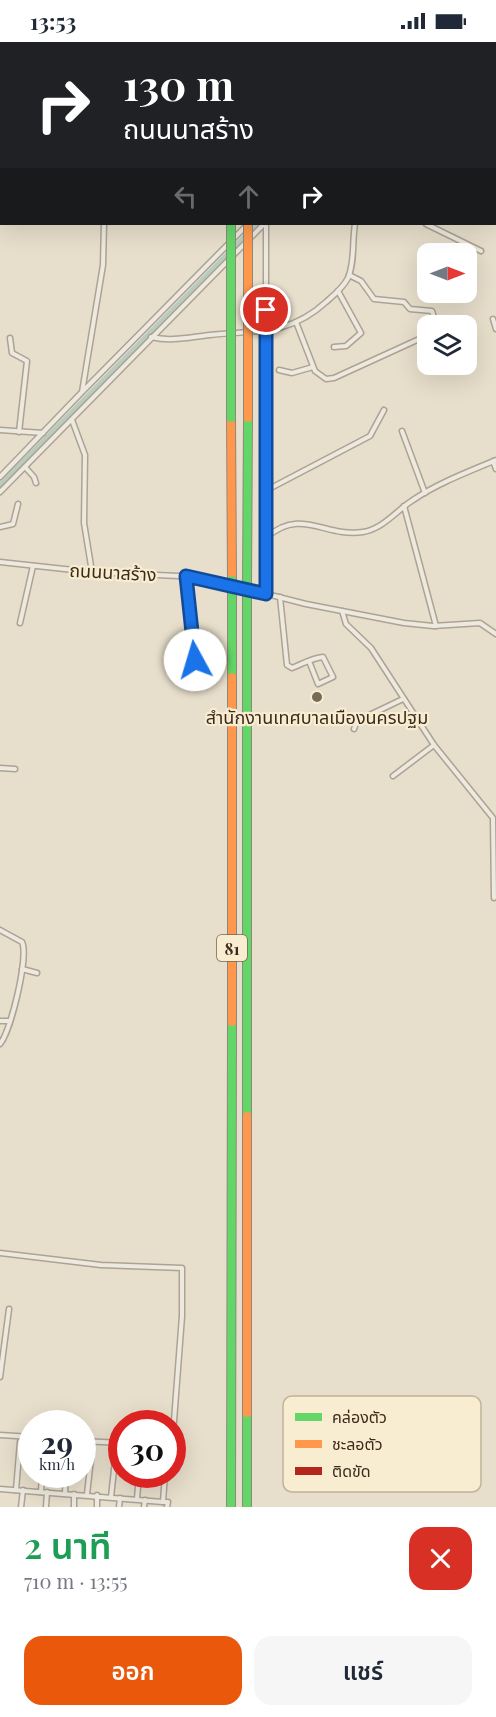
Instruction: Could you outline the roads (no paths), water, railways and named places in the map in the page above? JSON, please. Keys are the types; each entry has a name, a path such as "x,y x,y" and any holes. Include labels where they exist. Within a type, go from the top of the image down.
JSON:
{"highway":[{"name":"81","path":"231,225 231,1507"},
{"name":"81","path":"247,1507 248,225"}],"street":[{"path":"0,477 79,398 82,392 103,265 104,225"},
{"path":"82,392 247,225"},
{"path":"0,492 264,225"},
{"path":"265,225 266,594"},
{"path":"151,337 175,340 211,335 267,332 296,322 314,312 338,291 348,276 355,225"},
{"path":"428,225 481,251"},
{"path":"348,276 361,281 374,299 404,302 410,309 432,311 433,315"},
{"path":"334,347 346,346 361,333 338,291"},
{"path":"493,319 496,329"},
{"path":"296,322 313,367 319,376 331,379 417,340"},
{"path":"10,338 12,353 27,361 19,432"},
{"path":"279,370 292,373 313,367"},
{"path":"79,398 85,404"},
{"path":"266,490 370,436 384,410"},
{"path":"72,420 85,455 84,523 92,572"},
{"path":"0,430 43,433"},
{"path":"402,431 425,493"},
{"path":"266,537 279,526 289,523 338,532 366,532 377,528 404,506 425,493 495,460 496,469"},
{"path":"25,467 36,483"},
{"path":"0,527 13,524 18,504"},
{"path":"404,506 436,626"},
{"name":"ถนนนาสร้าง","path":"0,562 92,572 186,576 404,623 436,626 480,622 496,634"},
{"path":"20,623 33,566"},
{"path":"186,576 195,660"},
{"path":"280,597 287,664 291,668 309,661 322,657 333,677 318,684 309,661"},
{"path":"342,611 346,624 371,648 434,745 494,820 494,898"},
{"path":"354,729 357,721 404,699"},
{"path":"393,776 434,745"},
{"path":"0,768 15,769"},
{"path":"0,930 23,944 25,954 10,1021 0,1044"},
{"path":"21,969 37,973"},
{"path":"0,1021 10,1021"},
{"path":"0,1253 101,1265 182,1268 182,1316 175,1410"},
{"path":"0,1377 9,1309"},
{"path":"0,1435 18,1436"},
{"path":"16,1490 18,1466"},
{"path":"41,1488 41,1492"},
{"path":"65,1488 65,1493"},
{"path":"87,1494 88,1488"},
{"path":"111,1497 112,1488"},
{"path":"136,1499 137,1488"},
{"path":"163,1502 164,1488"},
{"path":"0,1489 168,1502 167,1507"},
{"path":"21,1507 23,1490"},
{"path":"46,1507 47,1492"},
{"path":"74,1494 74,1507"},
{"path":"97,1496 97,1507"},
{"path":"119,1507 120,1498"},
{"path":"144,1507 145,1500"}],"waterway":[{"path":"0,485 256,225"}],"place":[{"name":"สำนักงานเทศบาลเมืองนครปฐม","path":"317,697"}]}
